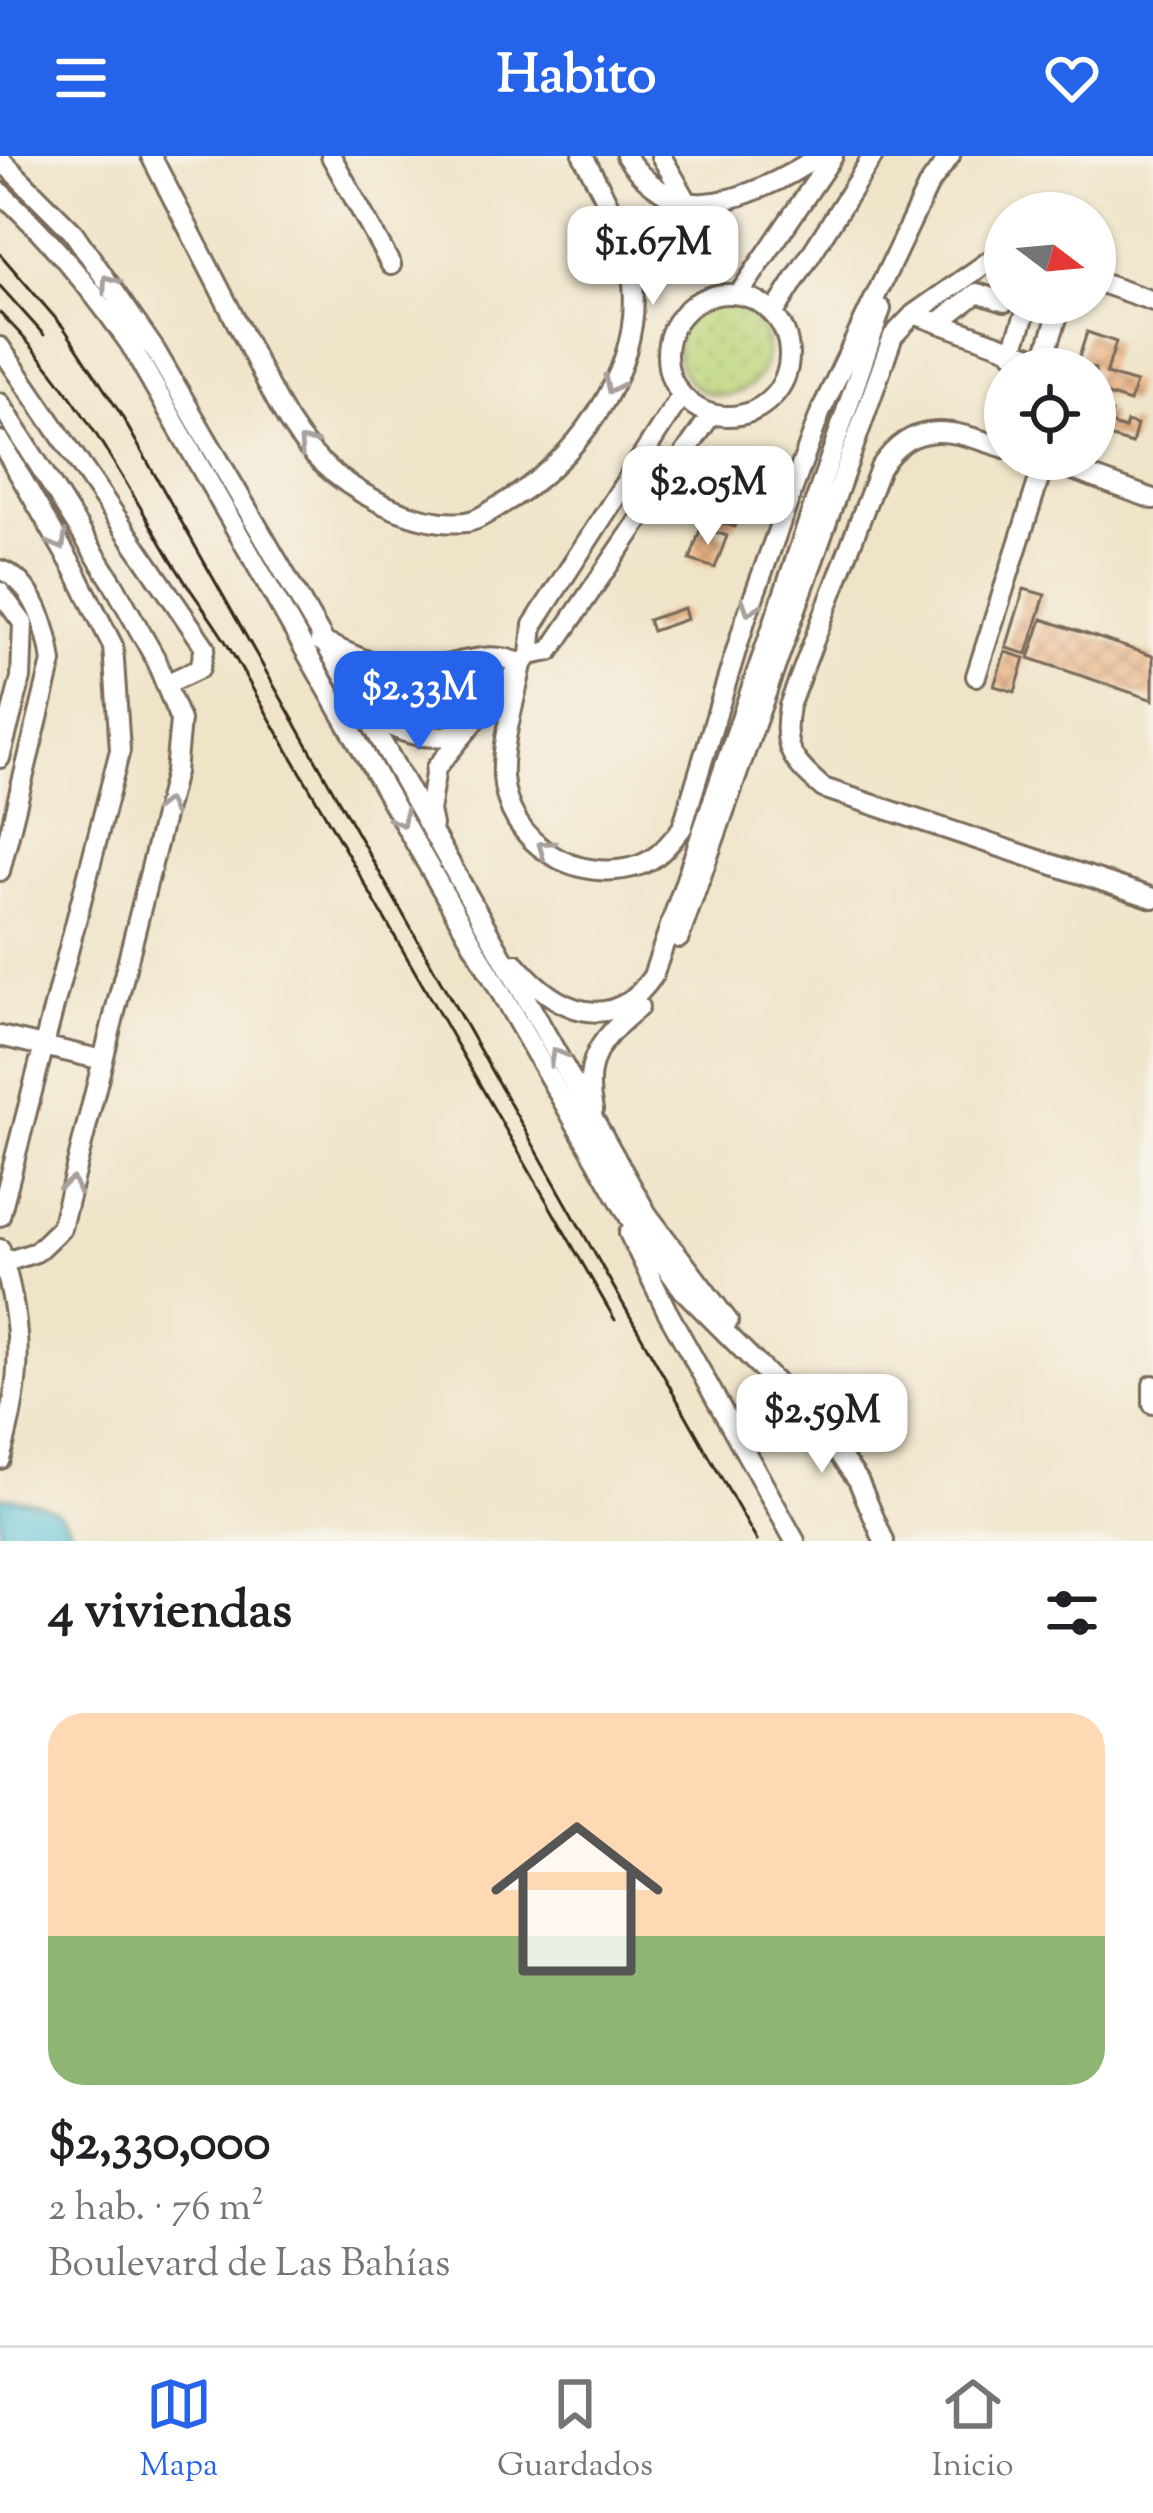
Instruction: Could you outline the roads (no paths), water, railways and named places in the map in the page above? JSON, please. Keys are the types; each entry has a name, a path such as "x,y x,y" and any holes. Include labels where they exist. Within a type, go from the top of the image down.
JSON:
{"street":[{"path":"151,156 293,430 331,472 376,500 419,519 470,523 526,491 575,442 610,393 629,344 634,283 616,217 583,156"},
{"path":"331,156 392,265"},
{"path":"626,156 659,190 701,204 755,189 818,156"},
{"path":"661,156 686,199"},
{"path":"740,294 833,156"},
{"path":"774,313 873,156"},
{"path":"682,396 533,625 502,774 516,821 537,847 570,865 603,871 642,865 664,851 682,828 746,618 821,411 928,186 950,156"},
{"path":"0,158 73,232 155,350 669,1247 858,1480 884,1541"},
{"path":"0,192 88,284 130,344 605,1179 656,1258 788,1395"},
{"path":"487,968 579,1019 608,1020 638,1002 661,954 903,242"},
{"path":"602,1137 590,1096 591,1069 609,1031 669,965 893,336 914,314 984,265"},
{"path":"1116,288 1153,301"},
{"path":"721,293 758,300 774,313 785,330 789,369 768,403 731,417 711,415 682,396 667,361 674,324 702,299 721,293"},
{"path":"938,323 977,293 984,295"},
{"path":"914,314 1002,348"},
{"path":"0,347 205,647 200,668 166,684"},
{"path":"0,403 113,583 180,720 179,752 61,1228 36,1252 2,1259 13,1286 21,1366 0,1459"},
{"path":"320,641 383,666 412,670 495,656 526,660 550,651 711,415"},
{"path":"984,441 952,431 914,435 895,446 872,490 789,706 784,735 797,766 823,788 1153,898"},
{"path":"0,441 74,567 113,646 120,750 0,1216"},
{"path":"976,676 1037,480"},
{"path":"1099,480 1153,499"},
{"path":"0,570 12,574 27,592 49,634 52,662 0,871"},
{"path":"0,592 22,622 21,678 0,758"},
{"path":"434,836 429,811 436,768 526,660"},
{"path":"365,712 388,727 425,737 444,738 475,723"},
{"path":"454,872 510,956 554,998 579,1011 597,1012 638,1002"},
{"path":"0,1036 103,1060"},
{"path":"605,1179 647,1273 795,1541"},
{"path":"1153,1385 1153,1404"}],"water":[{"path":"0,1496 56,1511 74,1541 0,1541"}],"railway":[{"path":"0,254 64,328 120,413 757,1541"},
{"path":"0,286 44,335"},
{"path":"0,313 72,399 227,644 615,1320"}]}
